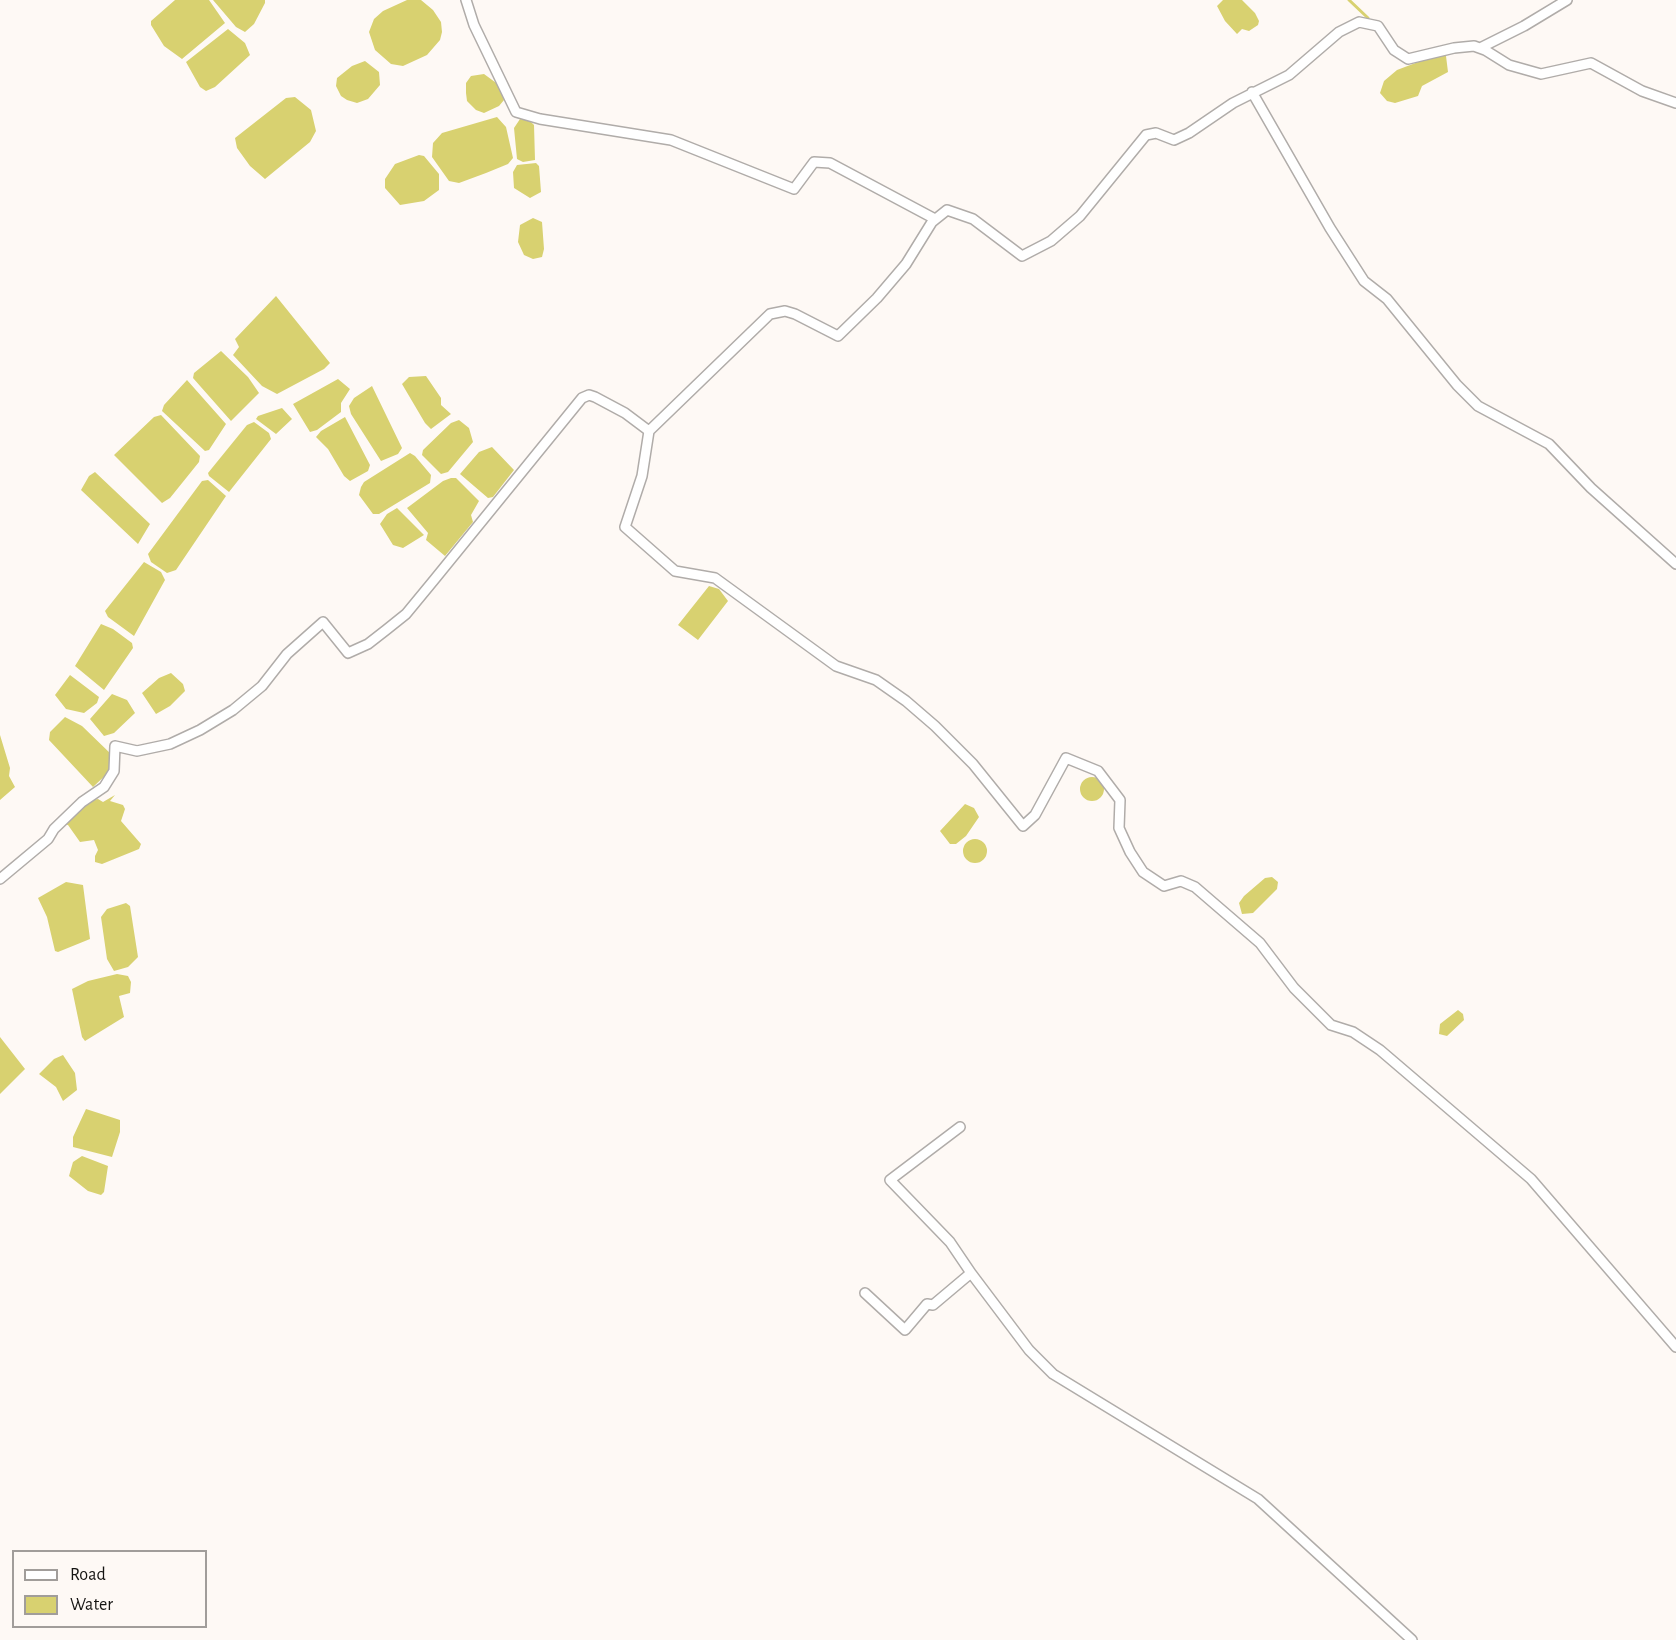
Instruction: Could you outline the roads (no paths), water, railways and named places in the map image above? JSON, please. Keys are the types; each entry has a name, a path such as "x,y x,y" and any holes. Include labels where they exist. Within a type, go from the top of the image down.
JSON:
{"street":[{"path":"466,0 514,111 540,119 671,140 794,189 814,162 830,163 935,219"},
{"path":"1567,0 1524,26 1480,48 1454,48 1408,59 1394,50 1378,26 1359,22 1339,32 1289,75 1252,93 1174,140 1156,133 1146,135 1080,216 1051,241 1022,256 973,219 947,210 935,219 906,264 838,336 795,314 785,311 770,314 649,431 642,476 625,527 675,571 715,578 836,666 876,680 906,701 973,764 1023,826 1035,815 1066,758 1098,771 1120,800 1119,828 1130,852 1143,872 1164,886 1181,881 1195,887 1260,944 1294,988 1331,1025 1353,1032 1380,1050 1531,1179 1676,1347"},
{"path":"1480,48 1509,65 1541,74 1591,63 1642,91 1676,104"},
{"path":"1252,93 1330,228 1364,281 1387,299 1457,385 1478,406 1549,444 1591,488 1676,564"},
{"path":"0,879 48,839 54,829 82,802 104,787 114,771 115,746 137,751 170,744 200,730 233,710 262,686 287,654 323,622 348,653 368,644 393,625 406,614 582,398 589,395 595,397 625,413 649,431"},
{"path":"960,1127 890,1180 950,1242 1029,1350 1053,1374 1258,1499 1412,1640"},
{"path":"865,1293 905,1330 927,1304 933,1305 971,1273"}],"water":[{"path":"175,0 209,0 225,23 182,59 164,46 151,25 151,21"},
{"path":"213,0 265,0 265,3 254,24 245,32 236,27"},
{"path":"407,0 421,0 433,10 441,22 442,32 440,40 427,55 403,66 391,64 375,50 369,32 374,19 383,11"},
{"path":"1223,0 1242,0 1255,13 1259,21 1258,25 1249,31 1242,29 1237,34 1225,21 1217,6"},
{"path":"228,29 245,43 250,55 215,87 206,91 200,87 186,62"},
{"path":"1434,56 1446,56 1448,72 1422,86 1418,96 1395,103 1387,101 1380,93 1384,81 1397,70"},
{"path":"365,61 379,72 380,85 368,99 357,103 347,100 341,96 336,86 337,78 352,66"},
{"path":"484,74 499,85 504,100 499,106 484,113 476,110 467,101 466,83 471,76"},
{"path":"295,97 311,110 316,131 310,142 265,179 250,166 237,148 235,138 286,98"},
{"path":"497,117 506,127 513,158 508,164 459,183 449,181 432,157 433,143 442,133"},
{"path":"520,119 530,121 534,125 535,160 523,162 517,159 514,128"},
{"path":"419,155 424,156 439,174 439,190 424,201 400,205 385,188 385,179 395,164"},
{"path":"536,163 539,166 541,192 530,198 514,188 513,172 517,165"},
{"path":"533,218 542,222 544,249 542,257 533,259 524,255 518,242 520,225"},
{"path":"276,296 330,363 324,369 277,394 262,386 233,355 239,347 235,339"},
{"path":"221,351 248,377 259,393 231,421 193,378 194,373"},
{"path":"426,376 441,398 441,405 451,414 431,429 402,384 409,377"},
{"path":"338,379 350,389 341,403 341,412 317,430 310,432 293,404"},
{"path":"187,380 226,424 209,450 205,451 162,411 164,405"},
{"path":"372,386 402,448 398,454 381,461 351,414 349,406 354,398"},
{"path":"282,408 292,419 276,434 256,419 258,416"},
{"path":"161,415 200,456 199,462 170,498 162,503 114,455 154,417"},
{"path":"345,417 370,465 368,471 350,481 344,476 328,449 316,437 321,431"},
{"path":"459,420 469,428 473,442 448,472 441,474 422,455 423,450 451,423"},
{"path":"254,422 269,433 271,439 229,492 208,473 247,425"},
{"path":"492,447 514,470 493,497 488,498 460,474 479,452"},
{"path":"410,453 431,475 430,483 379,514 373,514 359,495 364,482"},
{"path":"95,472 150,524 138,544 81,490 89,476"},
{"path":"456,478 479,501 471,515 473,522 445,556 426,540 428,533 407,508 443,481"},
{"path":"208,480 226,496 176,570 167,573 151,562 148,554 202,481"},
{"path":"397,508 424,535 403,548 393,545 380,524 387,514"},
{"path":"144,562 161,572 165,580 134,636 108,617 105,611"},
{"path":"709,586 719,589 728,601 698,640 678,625"},
{"path":"101,624 113,629 132,643 133,648 104,690 75,666"},
{"path":"171,673 183,684 185,691 170,706 156,714 142,693 159,678"},
{"path":"70,675 99,697 97,703 84,713 66,709 55,695"},
{"path":"112,694 127,700 135,713 114,733 104,736 90,719"},
{"path":"65,717 82,726 112,755 109,772 93,787 49,740 50,732"},
{"path":"0,735 10,768 9,776 15,787 0,800"},
{"path":"1092,777 1100,781 1104,789 1100,797 1092,801 1084,797 1080,789 1084,781"},
{"path":"115,795 110,801 123,805 125,809 121,821 141,844 139,849 102,864 95,862 98,850 94,840 80,842 68,825 62,824 88,801 98,799 103,802"},
{"path":"965,804 974,808 979,817 966,836 956,844 950,844 940,831"},
{"path":"975,839 983,843 987,851 983,859 975,863 967,859 963,851 967,843"},
{"path":"1272,877 1278,882 1277,889 1253,913 1242,914 1239,903 1244,896 1265,878"},
{"path":"66,882 83,885 90,939 58,952 55,951 47,917 38,898"},
{"path":"126,903 130,906 138,957 128,967 114,971 107,959 101,917 107,909"},
{"path":"117,974 128,976 131,982 130,993 119,996 124,1017 85,1041 82,1037 72,989 88,981"},
{"path":"1458,1010 1463,1014 1464,1020 1447,1036 1439,1034 1440,1024"},
{"path":"0,1037 25,1069 0,1094"},
{"path":"63,1055 75,1073 77,1090 63,1101 56,1087 39,1074 54,1059"},
{"path":"86,1109 120,1120 120,1132 112,1157 73,1147 73,1137"},
{"path":"82,1156 108,1166 104,1192 101,1195 88,1191 69,1176 73,1162"}],"waterway":[{"path":"1349,0 1368,18"}]}
